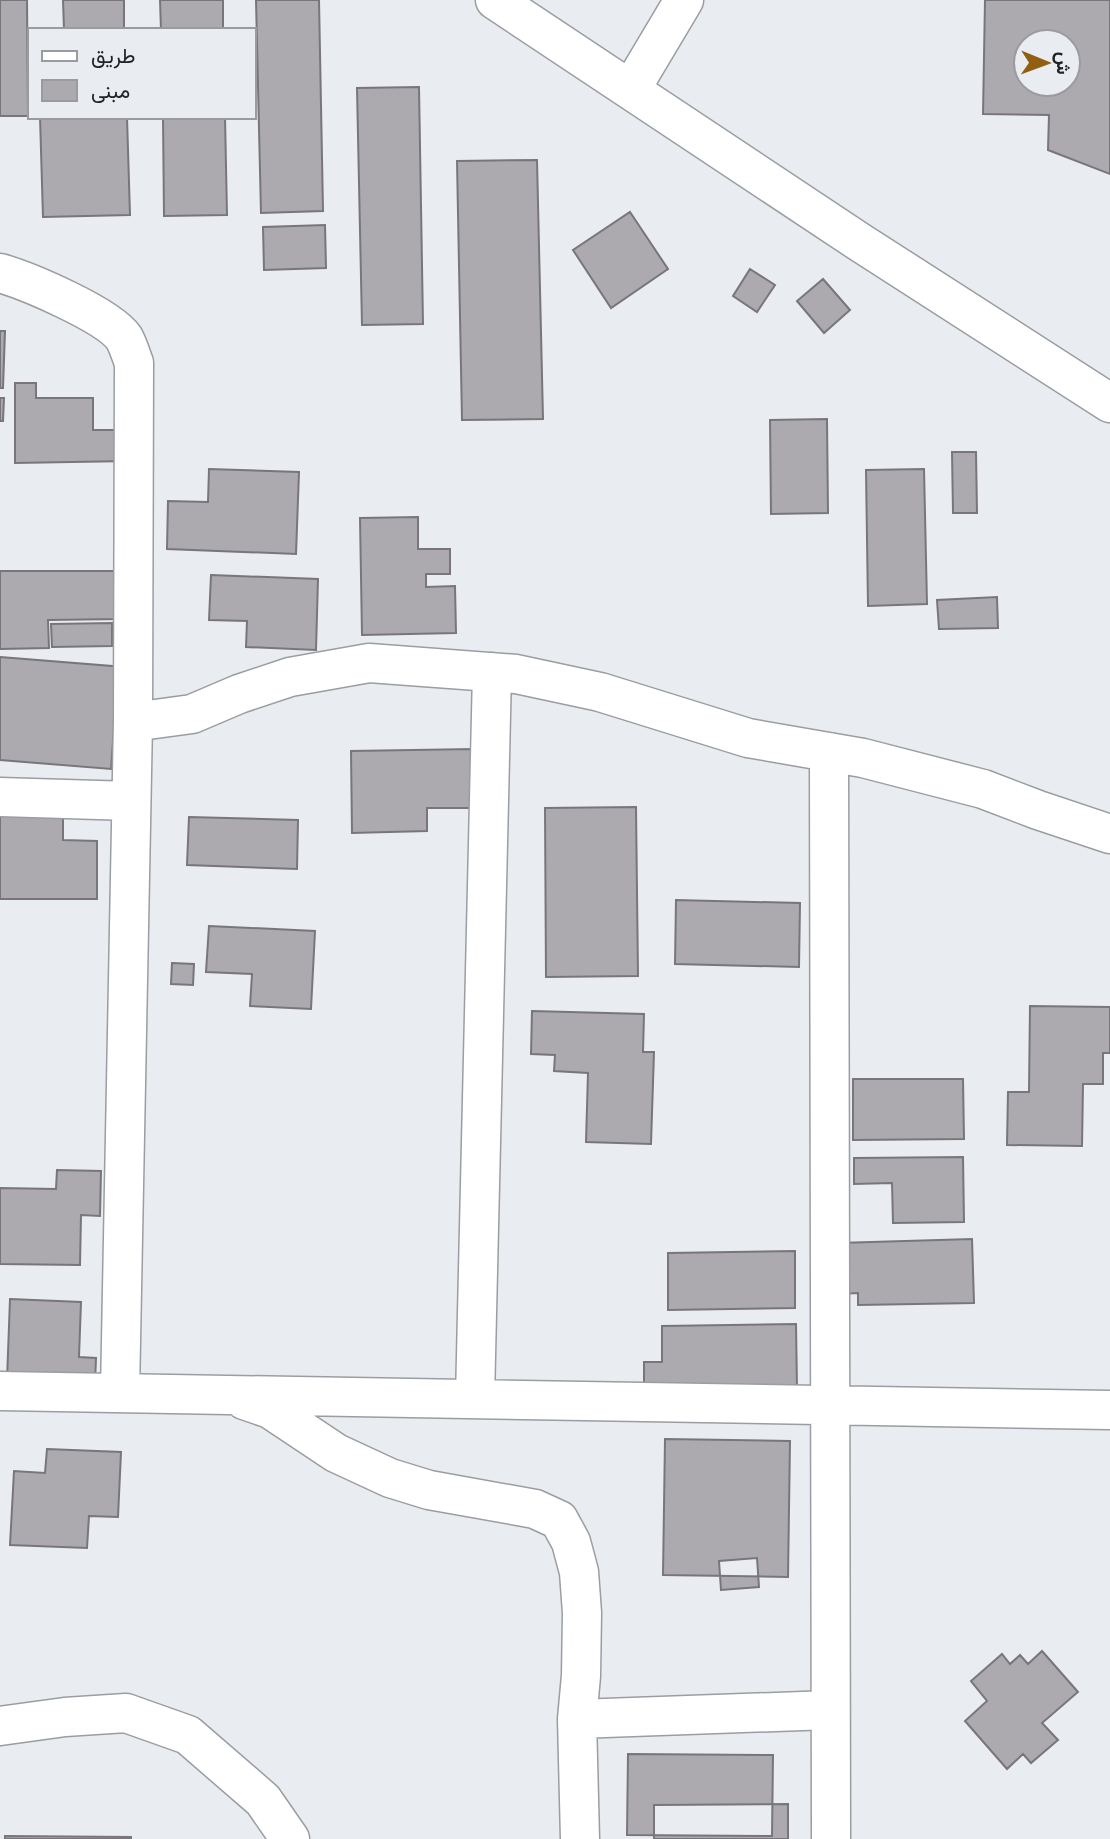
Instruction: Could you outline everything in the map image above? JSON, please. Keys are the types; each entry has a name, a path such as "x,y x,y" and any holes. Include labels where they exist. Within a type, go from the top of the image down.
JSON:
{"street":[{"path":"495,0 861,243 1110,403"},
{"path":"631,89 684,0"},
{"path":"0,273 30,282 105,320 124,338 134,363 133,722 120,1393"},
{"path":"133,722 192,714 239,694 290,677 369,663 516,674 600,692 748,738 863,758 983,789 1110,834"},
{"path":"475,1399 492,672"},
{"path":"829,752 831,1839"},
{"path":"0,797 131,801"},
{"path":"0,1391 1110,1409"},
{"path":"229,1395 270,1409 336,1453 390,1478 429,1490 535,1509 559,1520 571,1542 579,1572 581,1651 577,1719 580,1839"},
{"path":"577,1719 830,1710"},
{"path":"0,1726 65,1717 126,1713 188,1735 263,1800 290,1839"}],"building":[{"path":"0,0 27,0 28,116 0,116"},
{"path":"63,0 124,0 124,28 64,28"},
{"path":"160,0 223,0 223,28 161,28"},
{"path":"256,0 319,0 323,211 261,213"},
{"path":"985,0 1110,0 1110,174 1048,150 1049,115 983,114"},
{"path":"419,87 423,324 362,325 357,88"},
{"path":"40,119 127,119 130,215 43,217"},
{"path":"163,119 225,119 227,215 164,216"},
{"path":"537,160 543,419 462,420 457,161"},
{"path":"630,212 668,269 611,308 573,250"},
{"path":"325,225 326,268 264,270 263,227"},
{"path":"750,269 775,285 757,312 733,296"},
{"path":"823,279 850,310 824,333 797,301"},
{"path":"0,331 5,331 3,388 0,388"},
{"path":"15,383 36,383 36,398 93,398 93,430 129,430 129,461 15,463"},
{"path":"0,398 4,398 3,421 0,421"},
{"path":"827,419 828,513 771,514 770,420"},
{"path":"952,452 976,452 977,513 953,513"},
{"path":"209,469 299,472 296,554 167,549 168,501 208,502"},
{"path":"924,469 927,604 868,606 866,470"},
{"path":"418,517 418,549 450,549 450,574 426,574 426,587 455,586 456,633 362,635 360,518"},
{"path":"0,571 121,571 121,619 48,620 49,648 0,649"},
{"path":"211,575 318,579 316,650 246,647 247,621 209,620"},
{"path":"997,597 998,628 939,629 937,600"},
{"path":"112,623 112,646 52,647 51,624"},
{"path":"0,657 124,667 116,700 111,769 0,760"},
{"path":"474,749 475,808 427,808 427,831 352,833 351,751"},
{"path":"636,807 638,976 546,977 545,808"},
{"path":"0,810 63,810 63,840 97,841 97,899 0,899"},
{"path":"189,817 298,820 297,869 187,865"},
{"path":"676,900 800,903 799,967 675,964"},
{"path":"209,926 315,931 311,1009 250,1006 252,974 206,972"},
{"path":"172,963 194,964 193,985 171,984"},
{"path":"1030,1006 1110,1007 1110,1053 1103,1053 1103,1084 1083,1084 1082,1146 1007,1145 1008,1092 1029,1092"},
{"path":"532,1011 644,1014 643,1052 654,1052 651,1144 586,1142 588,1073 554,1071 555,1055 531,1054"},
{"path":"853,1079 963,1079 964,1139 853,1140"},
{"path":"963,1157 964,1222 893,1223 892,1183 854,1184 854,1158"},
{"path":"57,1170 101,1171 100,1216 81,1215 80,1265 0,1264 0,1188 56,1189"},
{"path":"972,1239 974,1303 858,1305 858,1293 840,1294 838,1243"},
{"path":"795,1251 795,1308 668,1310 668,1253"},
{"path":"10,1299 81,1302 79,1357 96,1358 95,1383 7,1380"},
{"path":"796,1324 797,1389 644,1392 644,1362 662,1362 662,1326"},
{"path":"665,1439 790,1441 788,1577 663,1575"},
{"path":"47,1449 121,1452 118,1517 89,1516 87,1548 10,1545 14,1471 45,1473"},
{"path":"757,1558 759,1587 721,1590 719,1561"},
{"path":"1042,1651 1078,1692 1042,1723 1058,1740 1031,1763 1023,1754 1007,1769 965,1721 987,1701 971,1681 1002,1654 1010,1664 1020,1655 1028,1664"},
{"path":"628,1754 773,1755 772,1836 627,1835"},
{"path":"788,1804 788,1839 654,1839 654,1805"},
{"path":"5,1836 131,1837 131,1839 5,1839"}]}
